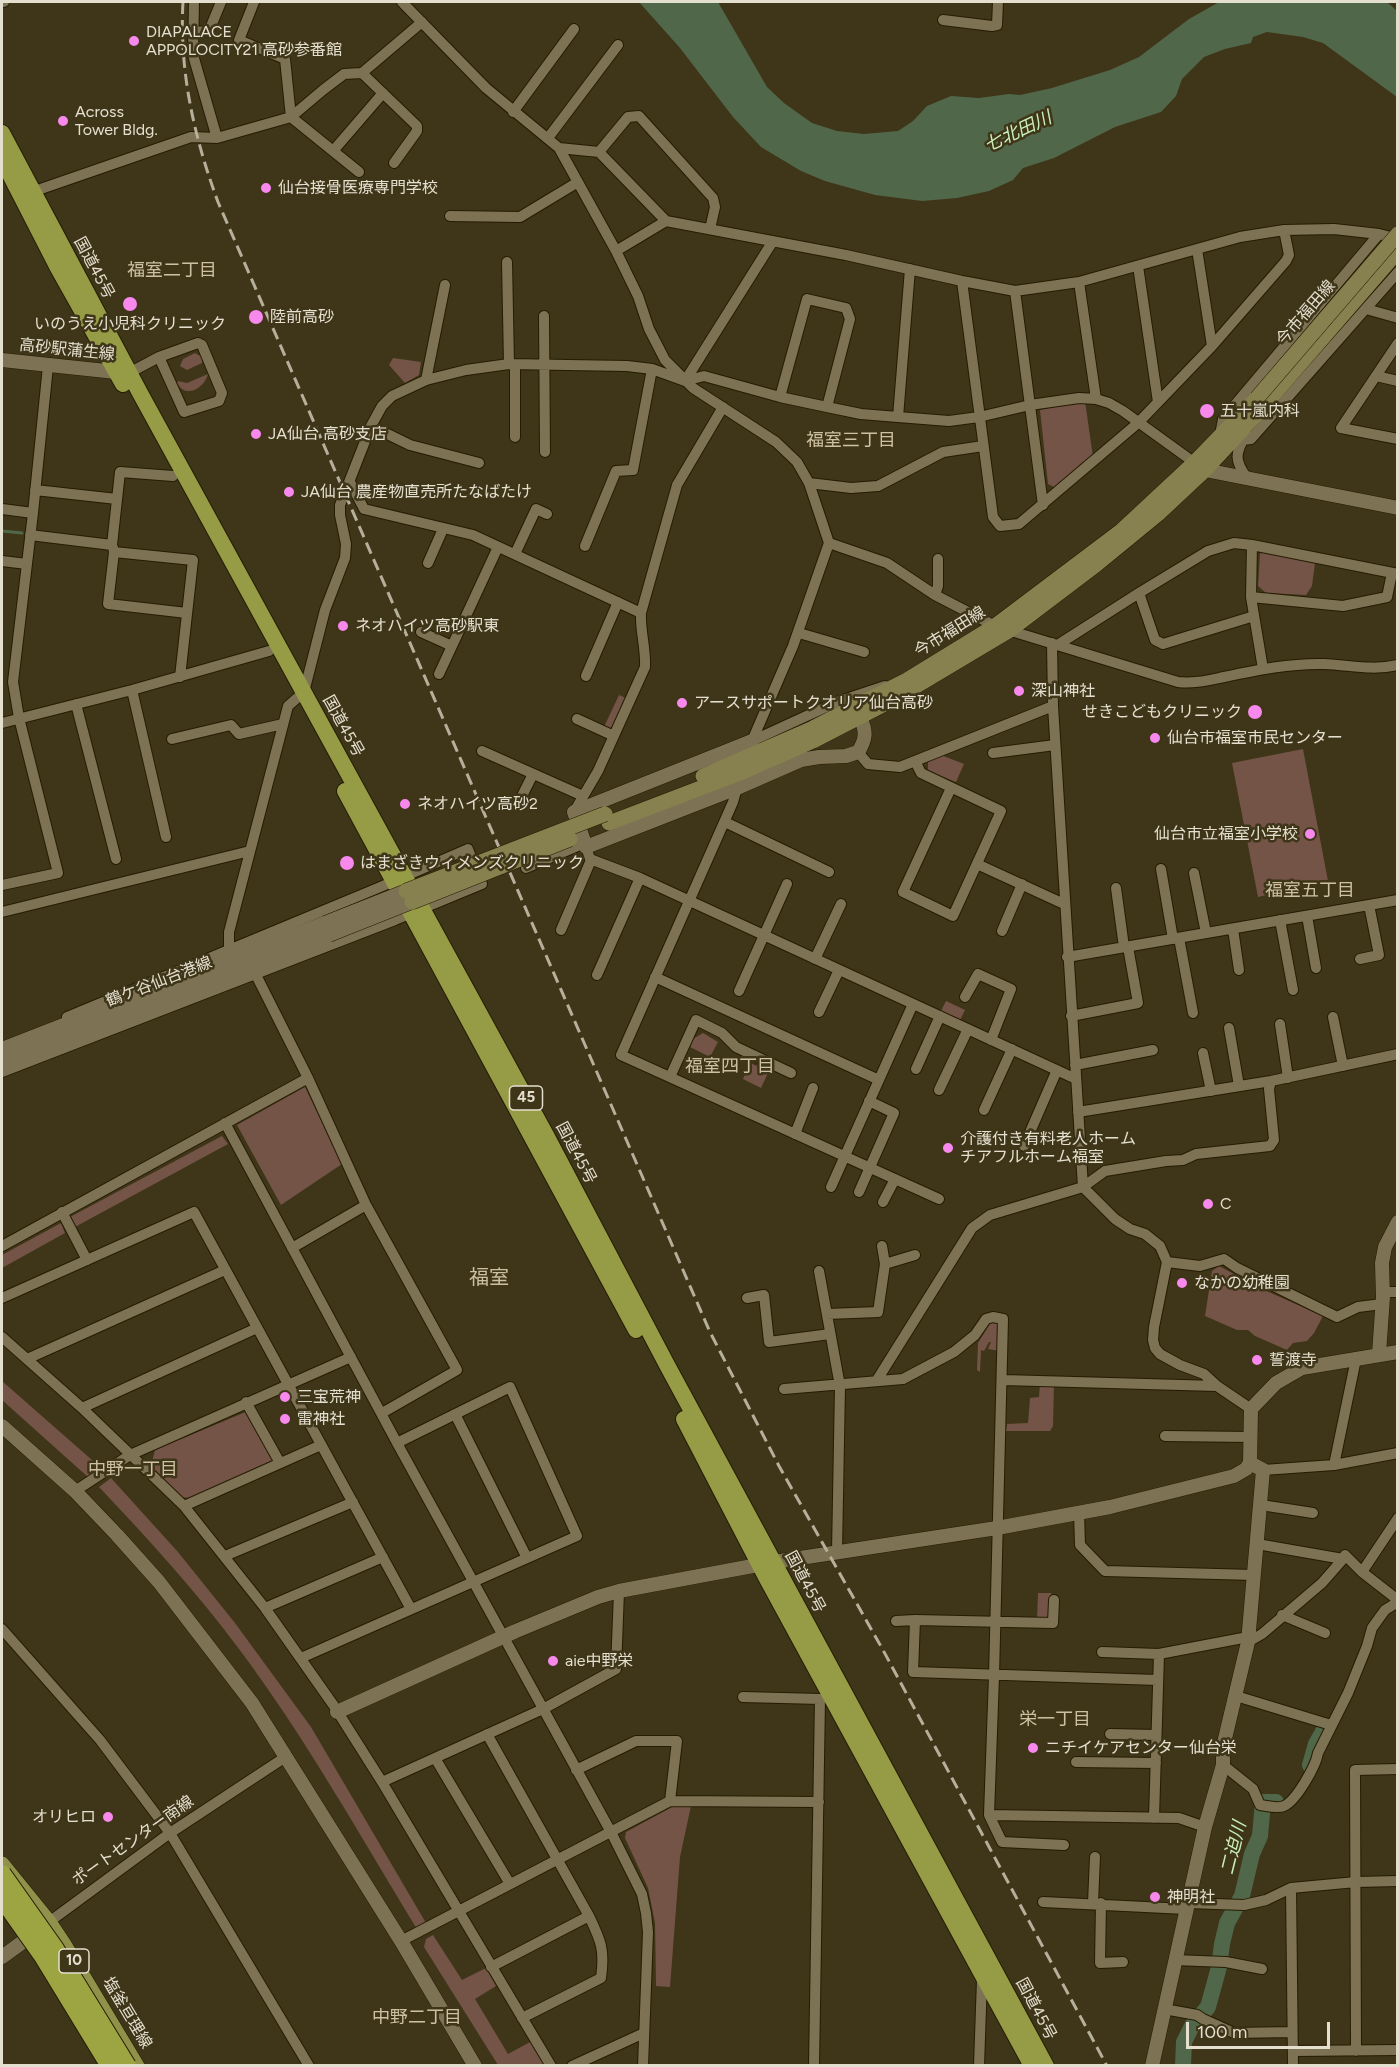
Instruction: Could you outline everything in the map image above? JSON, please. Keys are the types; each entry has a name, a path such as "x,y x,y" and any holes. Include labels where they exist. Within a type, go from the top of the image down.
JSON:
{"highway":[{"name":"国道45号","path":"2,133 173,476 269,651 300,695"},
{"name":"国道45号","path":"2,159 58,268 123,373 409,896 767,1563 1032,2066"},
{"name":"国道45号","path":"767,1563 1046,2066"},
{"path":"2,1874 56,1949 127,2066"},
{"path":"2,1898 43,1956 109,2066"}],"main road":[{"name":"今市福田線","path":"1199,467 1219,439 1259,406 1398,234"},
{"name":"今市福田線","path":"409,896 607,819 745,771 813,741 860,718 1002,628 1097,564 1158,514 1199,467 1259,406 1398,251"},
{"name":"今市福田線","path":"607,819 813,728 1002,628"},
{"name":"塩釜亘理線","path":"2,1864 49,1922 137,2066"},
{"name":"10","path":"2,1906 109,2066"}],"street":[{"path":"194,2 193,55 217,138"},
{"path":"193,32 208,31 221,2"},
{"path":"254,2 239,40 285,59 291,117 359,172"},
{"path":"402,2 486,88 559,148 616,251 638,296 649,329 665,360 693,388 776,442 797,462 809,483 830,543 798,633 752,741"},
{"path":"943,20 997,25 998,2"},
{"path":"32,192 190,137 217,138 291,117 344,74 362,73 422,22"},
{"path":"513,112 574,29"},
{"path":"548,138 618,45"},
{"path":"362,73 417,126 417,131 394,163"},
{"path":"333,151 383,93"},
{"path":"599,152 628,117 639,116 713,198 715,207 710,229"},
{"path":"559,148 599,152 666,221 1014,291 1079,282 1240,237 1284,230 1334,229 1379,234 1398,239"},
{"path":"450,216 520,217 578,182"},
{"path":"616,251 666,221"},
{"path":"962,281 993,518 1000,526 1019,524 1043,506 1138,423 1212,346 1286,261 1288,255 1284,230"},
{"path":"1219,439 1223,419 1379,234"},
{"path":"686,381 773,241"},
{"path":"1197,249 1212,346"},
{"path":"507,262 515,437"},
{"path":"1138,266 1158,402"},
{"path":"898,417 910,269"},
{"path":"1243,440 1251,439 1398,272"},
{"path":"1079,282 1096,399"},
{"path":"426,380 445,285"},
{"path":"1014,291 1043,506"},
{"path":"780,397 807,299 846,308 850,319 826,407"},
{"path":"1366,309 1398,318"},
{"path":"544,316 545,452"},
{"path":"123,373 159,357 194,343 202,345 222,398 184,412 159,357"},
{"path":"1398,344 1341,428 1398,439"},
{"name":"高砂駅蒲生線","path":"2,360 123,373"},
{"path":"229,949 229,932 288,706 300,695 325,610 345,558 346,544 340,505 371,426 382,406 392,396 426,380 466,370 512,364 627,366 652,369 686,381 704,376 780,397 861,414 949,421 980,417 1030,405 1079,398 1096,399 1109,404 1138,423 1199,467 1398,508"},
{"path":"2,885 58,873 19,718 7,682 27,564 48,366"},
{"path":"585,546 616,471 633,470 652,369"},
{"path":"1376,376 1398,381"},
{"path":"1247,478 1238,465 1239,451 1259,406"},
{"path":"561,930 587,850 574,812 598,771 645,667 640,613 675,492 723,407"},
{"path":"371,426 410,446 479,463"},
{"path":"809,483 851,488 878,486 943,452 983,446"},
{"path":"173,476 120,472 108,604 187,613"},
{"path":"350,482 364,509 473,535 640,613"},
{"path":"36,490 117,499"},
{"path":"2,509 33,513"},
{"path":"514,555 536,509 547,514"},
{"path":"428,562 444,529"},
{"path":"30,535 193,560 180,677"},
{"path":"830,543 887,563 934,595 1002,628 1186,683 1263,669 1323,664 1373,669 1398,665"},
{"path":"1055,644 1209,551 1234,543 1395,573 1387,597 1342,606 1251,597"},
{"path":"1252,545 1251,597 1263,669"},
{"path":"439,674 498,547"},
{"path":"934,595 938,586 938,560"},
{"path":"2,561 27,564"},
{"path":"1139,593 1155,640 1163,644 1254,616"},
{"path":"586,676 618,602"},
{"path":"421,632 452,646"},
{"path":"798,633 864,652"},
{"path":"1055,644 1053,706 1055,745 1083,1187 1115,1219 1130,1229 1145,1234 1160,1246 1167,1262 1154,1327 1155,1348 1160,1354 1180,1365 1204,1374 1217,1386 1251,1409"},
{"path":"2,723 132,690 269,651"},
{"path":"574,812 752,741 837,702 907,680"},
{"path":"132,690 166,837"},
{"path":"76,704 116,859"},
{"path":"858,752 868,764 900,767 1053,706"},
{"path":"526,868 587,850 801,760 846,756 858,752 866,737 860,718"},
{"path":"577,720 614,736"},
{"path":"172,739 231,725 239,734 283,724"},
{"path":"993,753 1055,745"},
{"path":"482,751 583,796"},
{"path":"915,761 921,773 1001,811 953,916 903,892 951,788"},
{"path":"522,795 533,774"},
{"path":"737,788 690,901 621,1055 939,1199"},
{"path":"724,822 829,872"},
{"path":"2,1048 25,1035 229,949 409,896 482,884 468,849 409,896 255,973 2,1072"},
{"path":"587,850 640,878 1076,1079"},
{"path":"2,912 250,851"},
{"path":"977,864 1064,904"},
{"path":"1161,869 1193,1013"},
{"path":"1194,873 1206,933"},
{"path":"597,975 640,878"},
{"path":"740,991 787,884"},
{"path":"1002,931 1023,884"},
{"path":"1071,1016 1138,1003 1116,888"},
{"path":"327,929 409,896"},
{"path":"1067,957 1398,900"},
{"path":"815,958 841,904"},
{"path":"1360,959 1379,955 1369,905"},
{"path":"1307,916 1316,968"},
{"path":"1280,920 1293,990"},
{"path":"1233,928 1239,970"},
{"name":"鶴ケ谷仙台港線","path":"2,1048 327,929"},
{"name":"鶴ケ谷仙台港線","path":"2,1060 327,929"},
{"path":"819,1012 839,970"},
{"path":"255,973 308,1078 366,1205 457,1370 382,1413"},
{"path":"966,997 978,974 1011,989 991,1040"},
{"path":"655,977 879,1080"},
{"path":"831,1187 913,1004"},
{"path":"916,1069 940,1016"},
{"path":"1333,1017 1343,1066"},
{"path":"670,1077 696,1020 722,1033 736,1047 791,1073"},
{"path":"1280,1024 1288,1078"},
{"path":"1229,1028 1239,1086"},
{"path":"939,1090 968,1029"},
{"path":"984,1110 1012,1049"},
{"path":"1075,1065 1153,1050"},
{"path":"1203,1053 1210,1091"},
{"path":"1078,1112 1271,1082 1398,1054"},
{"path":"1023,1146 1057,1070"},
{"path":"2,1246 308,1078"},
{"path":"877,1380 972,1228 990,1215 1083,1187 1106,1171 1183,1160 1196,1154 1270,1146 1274,1140 1269,1089 1271,1082"},
{"path":"795,1134 813,1088"},
{"path":"858,1192 894,1113 869,1101"},
{"path":"225,1123 397,1443 611,1832 642,1894 648,1932 643,2066"},
{"path":"883,1202 895,1179"},
{"path":"292,1248 366,1205"},
{"path":"62,1212 87,1260"},
{"path":"2,1298 194,1212 411,1609"},
{"path":"1379,1354 1382,1263 1385,1247 1398,1222"},
{"path":"827,1314 878,1312 885,1264 882,1246"},
{"path":"885,1264 915,1254"},
{"path":"1167,1262 1200,1266 1224,1258 1237,1268 1337,1317 1358,1307 1382,1300 1389,1292 1398,1292"},
{"path":"27,1359 225,1269"},
{"path":"819,1271 840,1386 837,1552"},
{"path":"747,1298 764,1295 769,1342 831,1334"},
{"path":"784,1389 903,1379 954,1352 975,1335 986,1319 993,1317 1003,1319 996,1622 988,1815 1002,1842 1064,1845"},
{"path":"82,1408 257,1328"},
{"path":"2,1337 82,1408 184,1506 265,1608 301,1658 382,1782 551,2066"},
{"path":"1152,2066 1205,1827 1223,1765 1223,1747 1248,1639 1261,1505 1257,1466 1250,1437 1251,1409 1275,1383 1302,1368 1398,1352"},
{"path":"75,1491 130,1455 351,1357"},
{"path":"1334,1465 1356,1359"},
{"path":"1003,1380 1217,1386"},
{"path":"301,1658 577,1536 510,1387 397,1443"},
{"path":"246,1402 280,1463"},
{"path":"456,1414 527,1558"},
{"path":"2,1426 75,1491 159,1582 252,1703 287,1756 476,2066"},
{"path":"1166,1436 1250,1437"},
{"path":"184,1506 321,1445"},
{"path":"337,1712 504,1637 598,1597 619,1591 767,1563 997,1528 1110,1507 1234,1476 1257,1466 1334,1465 1398,1453"},
{"path":"225,1556 353,1502"},
{"path":"1261,1505 1313,1513"},
{"path":"1079,1512 1080,1545 1105,1571 1254,1575"},
{"path":"1362,1572 1398,1518"},
{"path":"1257,1544 1343,1559"},
{"path":"1102,1652 1159,1654 1248,1639 1262,1634 1322,1583 1345,1554 1362,1572 1398,1601 1385,1610 1372,1628 1348,1693 1318,1753 1316,1762 1292,1801 1283,1807 1264,1806 1253,1789 1223,1765"},
{"path":"265,1608 383,1557"},
{"path":"382,1782 543,1709 616,1669 619,1591"},
{"path":"896,1621 1053,1623 1054,1600"},
{"path":"1282,1615 1325,1633"},
{"path":"915,1620 913,1672 1158,1680"},
{"path":"2,1629 99,1740 171,1833 309,2066"},
{"path":"1154,1818 1159,1654"},
{"path":"1236,1696 1331,1725"},
{"path":"743,1697 820,1699 814,2066"},
{"path":"487,1734 558,1859 602,1945 601,1978 522,2018"},
{"path":"1110,1734 1156,1735"},
{"path":"576,1770 636,1741 677,1742 670,1801"},
{"name":"ポートセンター南線","path":"2,1957 171,1833 287,1756"},
{"path":"435,1758 510,1884"},
{"path":"1076,1762 1156,1763"},
{"path":"1356,2051 1355,1770 1398,1769"},
{"path":"401,1941 670,1801 819,1802"},
{"path":"988,1815 1179,1818 1205,1827"},
{"path":"1095,1857 1100,1963 1123,1962"},
{"path":"1043,1902 1187,1906 1240,1905 1266,1900 1291,1888 1356,1881 1398,1881"},
{"path":"1291,1888 1293,2066"},
{"path":"491,1967 589,1916"},
{"path":"1174,1960 1221,1962 1262,1970"},
{"path":"979,2066 983,1973"},
{"path":"1164,2009 1200,2017 1234,2033 1292,2032"},
{"path":"572,2066 644,2033"},
{"path":"1293,2051 1398,2050"}],"shaded area":[{"path":"195,353 202,357 202,363 187,370 180,366 183,359"},
{"path":"393,358 421,362 419,375 405,383 389,365"},
{"path":"208,374 195,390 185,391 177,383 178,381 187,383"},
{"path":"1085,401 1093,457 1056,488 1048,484 1040,410"},
{"path":"1264,550 1309,559 1315,563 1312,586 1306,595 1266,593 1258,586 1260,554"},
{"path":"619,695 628,699 616,726 604,727"},
{"path":"1303,749 1328,881 1258,897 1232,763"},
{"path":"941,755 964,764 956,782 928,771 928,762"},
{"path":"946,1001 965,1010 959,1022 940,1013"},
{"path":"703,1033 718,1042 710,1057 690,1047 693,1039"},
{"path":"750,1063 769,1071 761,1088 743,1079"},
{"path":"305,1087 342,1164 281,1205 237,1125"},
{"path":"222,1136 228,1144 75,1227 70,1217"},
{"path":"61,1223 65,1233 2,1268 2,1255"},
{"path":"1219,1266 1262,1289 1323,1316 1314,1333 1307,1341 1293,1343 1287,1350 1255,1336 1248,1330 1237,1330 1205,1316 1212,1271"},
{"path":"992,1320 1000,1321 1001,1351 988,1349 991,1342 984,1351 981,1350 980,1372 977,1370 978,1343"},
{"path":"2,1381 100,1467 89,1478 2,1400"},
{"path":"1040,1383 1054,1383 1053,1426 1050,1431 1006,1431 1007,1424 1028,1423 1030,1398 1039,1397"},
{"path":"248,1411 274,1460 190,1498 181,1497 151,1466 155,1450"},
{"path":"111,1478 178,1552 235,1623 311,1727 426,1923 417,1929 309,1751 239,1649 189,1586 99,1487"},
{"path":"1038,1593 1051,1593 1051,1618 1037,1620"},
{"path":"674,1806 691,1806 680,1857 670,1987 656,1986 655,1923 648,1888 625,1838 626,1832"},
{"path":"433,1935 462,1980 486,1968 496,1986 475,1999 508,2054 532,2041 546,2065 498,2065 424,1947 426,1939"}],"water":[{"name":"七北田川","path":"639,2 718,2 767,87 784,103 812,123 837,131 864,134 898,131 913,121 927,106 951,96 979,98 1009,94 1020,95 1052,88 1110,70 1139,57 1189,19 1219,2 1387,2 1397,11 1397,97 1323,43 1303,37 1267,32 1253,37 1251,43 1204,57 1182,79 1176,96 1161,112 1115,127 1054,158 1023,168 1013,180 989,191 957,198 922,201 875,195 825,181 801,171 761,147 733,117 680,48"}],"waterway":[{"path":"2,531 22,533"},
{"name":"二迫川","path":"1310,1765 1316,1744 1324,1730"},
{"name":"二迫川","path":"1183,2066 1184,2042 1192,2026 1208,2007 1219,1967 1227,1923 1242,1896 1252,1854 1260,1836 1263,1802 1276,1802"}],"railway":[{"path":"183,2 183,53 190,104 209,178 218,202 710,1332 779,1466 883,1650 1107,2066"}],"place":[{"name":"DIAPALACE APPOLOCITY21 高砂参番館","path":"134,41"},
{"name":"Across Tower Bldg.","path":"63,121"},
{"name":"仙台接骨医療専門学校","path":"266,188"},
{"name":"いのうえ小児科クリニック","path":"130,304"},
{"name":"陸前高砂","path":"256,317"},
{"name":"五十嵐内科","path":"1207,411"},
{"name":"JA仙台 高砂支店","path":"256,434"},
{"name":"JA仙台 農産物直売所たなばたけ","path":"289,492"},
{"name":"ネオハイツ高砂駅東","path":"343,626"},
{"name":"深山神社","path":"1019,691"},
{"name":"アースサポートクオリア仙台高砂","path":"682,703"},
{"name":"せきこどもクリニック","path":"1255,712"},
{"name":"仙台市福室市民センター","path":"1155,738"},
{"name":"ネオハイツ高砂2","path":"405,804"},
{"name":"仙台市立福室小学校","path":"1310,834"},
{"name":"はまざきウィメンズクリニック","path":"347,863"},
{"name":"介護付き有料老人ホーム チアフルホーム福室","path":"948,1148"},
{"name":"C","path":"1208,1204"},
{"name":"なかの幼稚園","path":"1182,1283"},
{"name":"誓渡寺","path":"1257,1360"},
{"name":"三宝荒神","path":"285,1397"},
{"name":"雷神社","path":"285,1419"},
{"name":"aie中野栄","path":"553,1661"},
{"name":"ニチイケアセンター仙台栄","path":"1033,1748"},
{"name":"オリヒロ","path":"108,1817"},
{"name":"神明社","path":"1155,1897"}],"district":[{"name":"福室二丁目","path":"172,271"},
{"name":"福室三丁目","path":"851,441"},
{"name":"福室五丁目","path":"1310,891"},
{"name":"福室四丁目","path":"730,1067"},
{"name":"福室","path":"489,1278"},
{"name":"中野一丁目","path":"133,1470"},
{"name":"栄一丁目","path":"1055,1720"},
{"name":"中野二丁目","path":"417,2018"}]}
